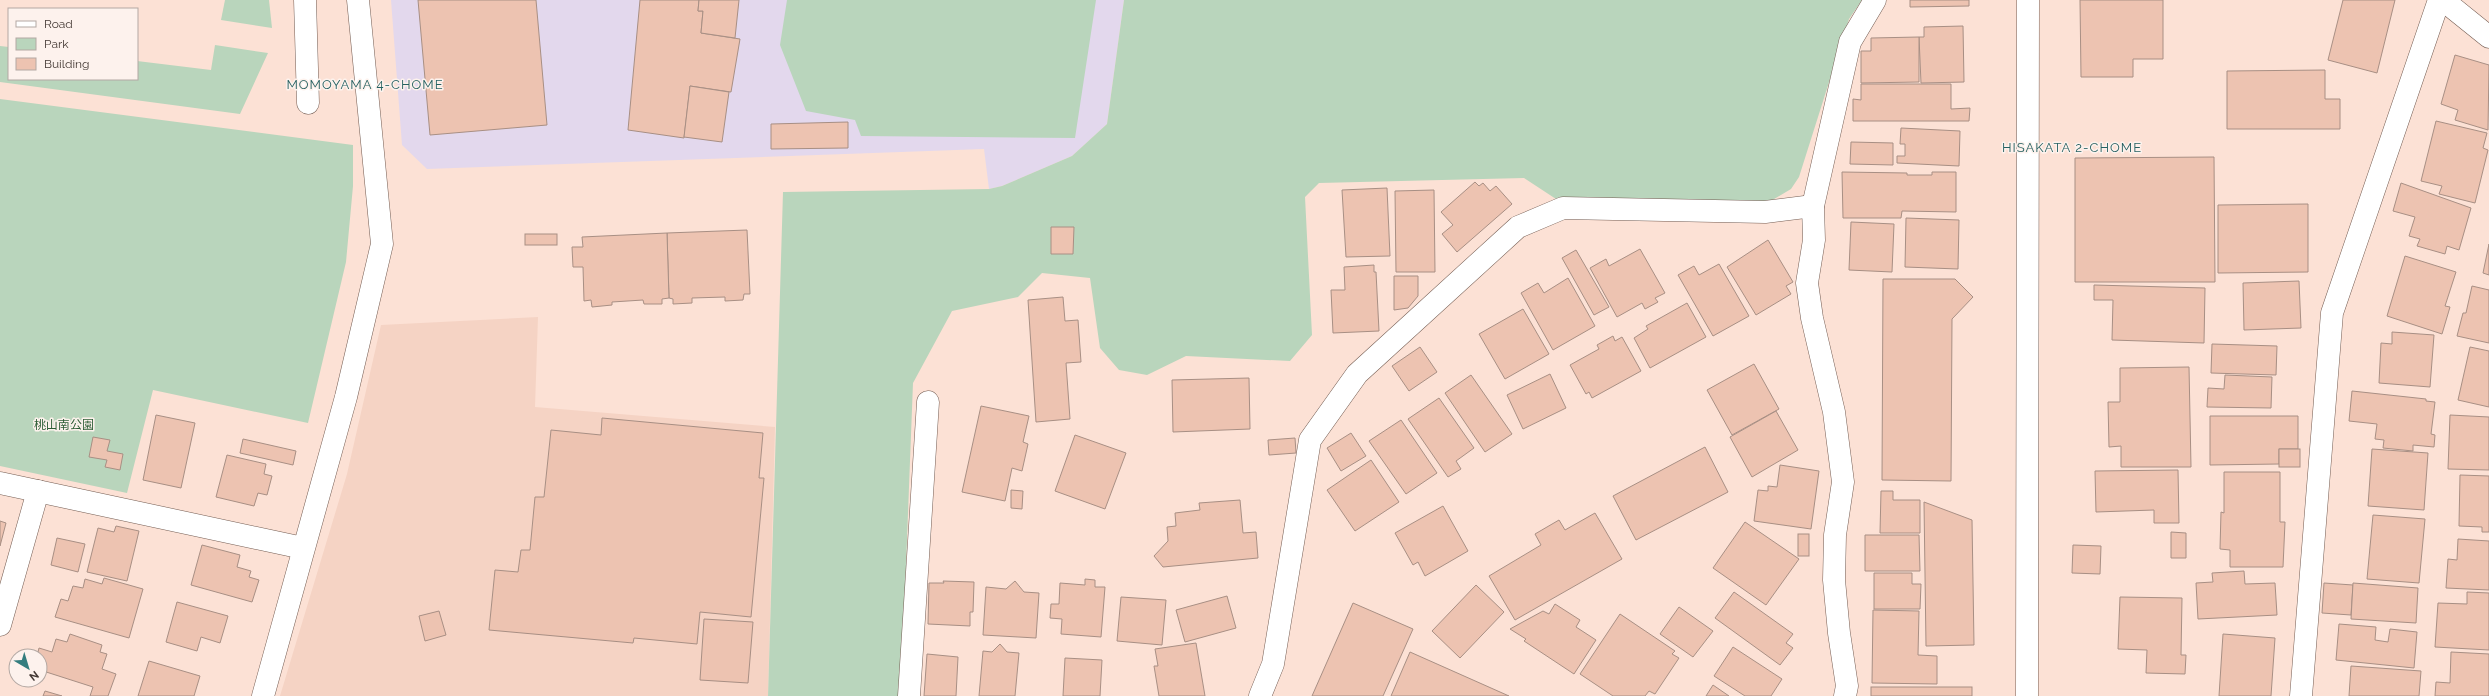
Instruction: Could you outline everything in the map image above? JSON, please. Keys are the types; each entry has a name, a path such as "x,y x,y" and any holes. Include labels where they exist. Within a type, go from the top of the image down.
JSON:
{"street":[{"path":"305,0 308,103"},
{"path":"262,696 346,397 382,244 358,0"},
{"path":"1845,696 1847,686 1839,633 1834,580 1835,535 1843,482 1834,412 1812,318 1807,283 1814,240 1813,206 1850,42 1876,0"},
{"path":"2027,696 2028,0"},
{"path":"2301,696 2332,313 2440,0"},
{"path":"2443,0 2489,37"},
{"path":"1260,696 1273,664 1310,440 1357,374 1518,227 1563,208 1765,212 1813,206"},
{"path":"909,696 928,402"},
{"path":"0,482 303,548"},
{"path":"0,625 38,491"}],"shaded area":[{"path":"391,0 1124,0 1107,124 1072,156 1002,186 989,189 984,149 427,169 402,145"},
{"path":"538,317 535,407 775,427 768,696 280,696 347,474 381,325"}],"green space":[{"path":"225,0 269,0 272,28 221,20"},
{"path":"787,0 1096,0 1075,138 861,136 855,120 806,111 780,45"},
{"path":"1124,0 1862,0 1849,19 1799,177 1791,189 1764,205 1556,199 1524,178 1319,183 1305,197 1312,335 1290,361 1186,356 1147,375 1119,370 1100,348 1090,278 1042,273 1018,297 952,311 913,383 901,696 768,696 783,192 989,189 1002,186 1072,156 1107,124"},
{"path":"215,45 268,53 240,114 0,82 0,46 8,47 8,80 138,80 138,61 211,70"},
{"name":"桃山南公園","path":"0,99 353,145 353,186 346,262 308,423 153,390 127,493 0,466"}],"building":[{"path":"418,0 536,0 547,125 430,135"},
{"path":"640,0 699,0 698,11 703,11 701,33 740,39 731,92 690,86 684,138 628,130"},
{"path":"699,0 739,0 735,38 701,33 703,11 698,11"},
{"path":"1910,0 1969,0 1969,6 1910,7"},
{"path":"2080,0 2163,0 2163,59 2133,59 2133,77 2081,77"},
{"path":"2343,0 2395,0 2377,73 2328,60"},
{"path":"1963,26 1964,82 1921,83 1919,37 1924,37 1924,27"},
{"path":"1919,37 1919,82 1861,83 1861,51 1871,51 1871,38"},
{"path":"2455,55 2489,65 2488,130 2455,120 2458,110 2441,104"},
{"path":"2325,70 2325,99 2340,99 2340,129 2227,129 2227,71"},
{"path":"1861,84 1951,84 1951,109 1970,108 1969,121 1853,121 1853,99 1861,100"},
{"path":"690,86 729,92 722,142 684,137"},
{"path":"2436,121 2487,133 2483,148 2488,150 2475,203 2439,194 2442,186 2421,181"},
{"path":"848,122 848,148 771,149 771,124"},
{"path":"1901,128 1960,131 1959,166 1897,163 1897,156 1905,156 1905,144 1900,144"},
{"path":"1851,142 1893,143 1893,165 1850,164"},
{"path":"2214,157 2215,282 2075,282 2075,158"},
{"path":"1842,172 1932,175 1932,172 1956,172 1956,212 1902,211 1901,218 1843,218"},
{"path":"1475,182 1479,186 1483,183 1490,191 1496,186 1512,204 1457,252 1442,234 1453,225 1441,212"},
{"path":"2401,183 2471,208 2459,250 2447,246 2445,254 2417,246 2420,239 2409,236 2415,217 2393,211"},
{"path":"1387,188 1390,256 1346,257 1342,190"},
{"path":"1434,190 1435,272 1396,272 1395,191"},
{"path":"2308,204 2308,272 2218,273 2218,205"},
{"path":"1906,218 1959,220 1958,269 1905,267"},
{"path":"1851,222 1894,224 1892,272 1849,270"},
{"path":"1051,227 1074,227 1073,254 1051,254"},
{"path":"747,230 750,294 744,294 743,300 725,301 725,297 692,298 692,303 673,304 673,299 669,298 667,233"},
{"path":"667,233 669,298 662,299 662,304 644,304 643,300 612,302 612,305 592,307 591,300 584,301 583,267 573,267 572,247 583,247 582,237"},
{"path":"525,234 557,234 557,245 525,245"},
{"path":"1768,240 1793,282 1786,286 1791,294 1756,315 1727,267"},
{"path":"2489,244 2489,275 2483,273"},
{"path":"1640,249 1665,293 1655,298 1658,302 1645,309 1642,303 1617,317 1590,268 1606,259 1609,266"},
{"path":"1576,250 1609,307 1594,315 1562,258"},
{"path":"2405,256 2456,272 2445,306 2450,307 2442,334 2387,316"},
{"path":"1719,264 1749,316 1713,336 1678,275 1694,266 1699,275"},
{"path":"1374,265 1374,272 1376,272 1379,331 1333,333 1331,290 1345,290 1344,267"},
{"path":"1394,276 1418,276 1418,296 1408,308 1394,310"},
{"path":"1568,278 1595,326 1553,350 1521,293 1538,283 1544,293"},
{"path":"1883,279 1955,279 1973,297 1952,319 1951,481 1882,480"},
{"path":"2299,281 2301,328 2244,330 2243,283"},
{"path":"2094,285 2205,288 2204,343 2112,340 2113,300 2094,300"},
{"path":"2472,286 2489,290 2489,343 2457,336 2463,313 2466,313"},
{"path":"1063,297 1065,321 1078,320 1081,362 1066,363 1070,419 1036,422 1028,300"},
{"path":"1687,303 1706,337 1650,368 1634,338 1648,329 1646,326"},
{"path":"1523,309 1549,354 1505,379 1479,334"},
{"path":"2392,332 2434,335 2430,387 2379,383 2381,343 2392,344"},
{"path":"1613,336 1615,341 1622,337 1641,371 1592,398 1589,392 1586,394 1570,365 1599,349 1597,345"},
{"path":"2212,344 2277,346 2276,375 2211,373"},
{"path":"1420,347 1437,372 1409,391 1392,366"},
{"path":"2470,347 2489,351 2489,407 2458,400"},
{"path":"1754,364 1779,409 1732,435 1707,390"},
{"path":"2189,367 2191,467 2121,467 2121,446 2109,447 2108,402 2120,402 2120,368"},
{"path":"1550,374 1566,408 1523,429 1507,395"},
{"path":"1471,375 1512,434 1485,452 1445,393"},
{"path":"2225,375 2272,377 2271,408 2207,407 2208,388 2224,389"},
{"path":"1249,378 1250,429 1173,432 1172,380"},
{"path":"2352,391 2426,399 2426,401 2435,402 2431,434 2435,435 2434,447 2413,445 2413,451 2383,448 2384,440 2375,439 2377,424 2349,421"},
{"path":"1439,398 1474,448 1456,461 1461,469 1448,477 1408,419"},
{"path":"981,406 1029,416 1023,442 1028,444 1022,471 1012,468 1005,501 962,492"},
{"path":"1776,411 1798,450 1752,477 1730,437"},
{"path":"156,415 195,423 181,488 143,480"},
{"path":"2450,415 2489,417 2489,470 2448,469"},
{"path":"2210,416 2298,416 2298,449 2279,449 2279,464 2210,465"},
{"path":"602,418 763,433 759,478 764,478 751,617 700,612 697,644 634,638 633,643 489,630 495,570 518,572 521,550 530,550 535,497 544,497 551,430 601,435"},
{"path":"1401,420 1437,473 1406,494 1369,441"},
{"path":"1351,433 1366,456 1341,471 1327,448"},
{"path":"1075,435 1126,453 1105,509 1055,491"},
{"path":"93,437 110,440 107,451 123,454 120,470 105,467 107,460 89,457"},
{"path":"1295,438 1296,453 1269,455 1268,440"},
{"path":"243,439 296,451 293,465 240,453"},
{"path":"1705,447 1728,492 1636,540 1613,496"},
{"path":"2279,449 2300,449 2300,467 2279,467"},
{"path":"2372,449 2428,453 2424,510 2368,506"},
{"path":"227,455 266,464 264,474 272,476 267,495 258,493 254,506 216,497"},
{"path":"1371,460 1399,502 1355,531 1327,490"},
{"path":"1780,465 1819,471 1811,529 1754,521 1758,490 1768,491 1768,486 1777,487"},
{"path":"2178,470 2179,523 2154,523 2154,510 2096,512 2095,471"},
{"path":"2224,472 2280,472 2280,522 2285,522 2283,567 2230,567 2230,550 2220,549 2221,512 2224,513"},
{"path":"2460,475 2489,476 2489,532 2482,532 2482,527 2459,526"},
{"path":"1011,490 1023,491 1022,509 1011,508"},
{"path":"1881,491 1893,491 1893,500 1920,500 1920,533 1880,533"},
{"path":"1240,500 1243,533 1256,532 1258,558 1163,567 1154,556 1168,541 1167,527 1176,526 1175,513 1200,510 1199,503"},
{"path":"1924,502 1972,520 1974,645 1926,646"},
{"path":"1443,506 1468,551 1425,576 1418,562 1413,565 1395,533"},
{"path":"1595,513 1622,559 1515,620 1489,576 1541,545 1535,534 1559,520 1565,530"},
{"path":"2373,515 2425,519 2419,583 2367,579"},
{"path":"0,521 6,523 0,546"},
{"path":"1745,522 1799,559 1766,605 1713,568"},
{"path":"116,526 139,531 127,581 87,572 98,528 114,532"},
{"path":"2171,532 2186,533 2186,558 2171,558"},
{"path":"1798,534 1809,534 1809,556 1798,556"},
{"path":"1865,535 1919,535 1920,571 1865,571"},
{"path":"57,538 85,544 78,572 51,565"},
{"path":"2458,539 2489,541 2489,590 2446,588 2448,559 2457,560"},
{"path":"202,545 240,555 237,567 251,571 249,577 259,580 252,602 191,585"},
{"path":"2073,545 2101,546 2100,574 2072,573"},
{"path":"2244,571 2245,584 2275,583 2277,615 2198,619 2196,583 2213,582 2212,573"},
{"path":"1874,573 1912,573 1912,584 1921,584 1920,609 1874,609"},
{"path":"104,578 143,589 129,638 55,617 61,599 68,601 73,586 83,588 85,579 102,584"},
{"path":"1085,579 1095,580 1095,587 1105,587 1101,637 1061,634 1062,619 1050,618 1051,604 1059,604 1060,583 1085,585"},
{"path":"943,581 974,582 973,612 970,612 970,626 928,624 929,583 944,583"},
{"path":"1015,581 1024,592 1039,593 1036,638 983,635 986,587 1006,589"},
{"path":"2324,583 2353,585 2351,615 2322,613"},
{"path":"2353,583 2418,588 2416,623 2351,619"},
{"path":"1476,585 1504,612 1460,658 1432,631"},
{"path":"1734,592 1793,634 1786,643 1793,648 1780,665 1715,618"},
{"path":"2467,592 2489,593 2489,650 2435,647 2438,603 2467,604"},
{"path":"1227,596 1236,628 1185,642 1176,610"},
{"path":"1121,597 1166,600 1162,645 1117,641"},
{"path":"2120,597 2182,598 2181,655 2186,655 2185,674 2146,673 2147,650 2118,649"},
{"path":"177,602 228,616 220,643 201,637 197,651 166,642"},
{"path":"1353,603 1413,629 1383,696 1312,696"},
{"path":"1555,604 1580,620 1576,627 1596,640 1574,674 1524,641 1526,639 1510,629 1543,611 1549,614"},
{"path":"1679,607 1713,631 1693,657 1660,634"},
{"path":"1873,610 1919,611 1918,655 1937,656 1937,684 1872,683"},
{"path":"439,611 446,635 425,641 419,616"},
{"path":"1620,614 1675,651 1672,654 1679,658 1655,694 1649,691 1645,696 1613,696 1580,674"},
{"path":"704,619 753,622 748,683 700,680"},
{"path":"2339,624 2376,627 2375,640 2388,642 2390,629 2417,632 2414,668 2336,660"},
{"path":"70,634 102,645 100,652 107,654 102,669 116,674 108,696 90,696 93,687 48,673 48,651 52,652 56,639 67,642"},
{"path":"2223,634 2275,638 2271,696 2219,696"},
{"path":"1196,643 1205,696 1159,696 1154,666 1158,666 1155,649"},
{"path":"1000,644 1007,652 1019,653 1015,696 979,696 983,651 992,652"},
{"path":"1733,647 1782,679 1771,696 1745,696 1714,676"},
{"path":"1410,652 1509,696 1391,696"},
{"path":"2451,652 2489,654 2489,696 2435,696 2436,682 2450,683"},
{"path":"927,654 958,657 956,696 924,696"},
{"path":"1065,658 1102,660 1100,696 1063,696"},
{"path":"149,661 200,676 194,696 138,696"},
{"path":"2351,666 2421,671 2419,696 2349,696"},
{"path":"1713,685 1729,696 1706,696"},
{"path":"1871,687 1972,687 1972,696 1871,696"},
{"path":"45,691 62,696 43,696"}],"district":[{"name":"MOMOYAMA 4-CHOME","path":"365,84"},
{"name":"HISAKATA 2-CHOME","path":"2072,147"}]}
